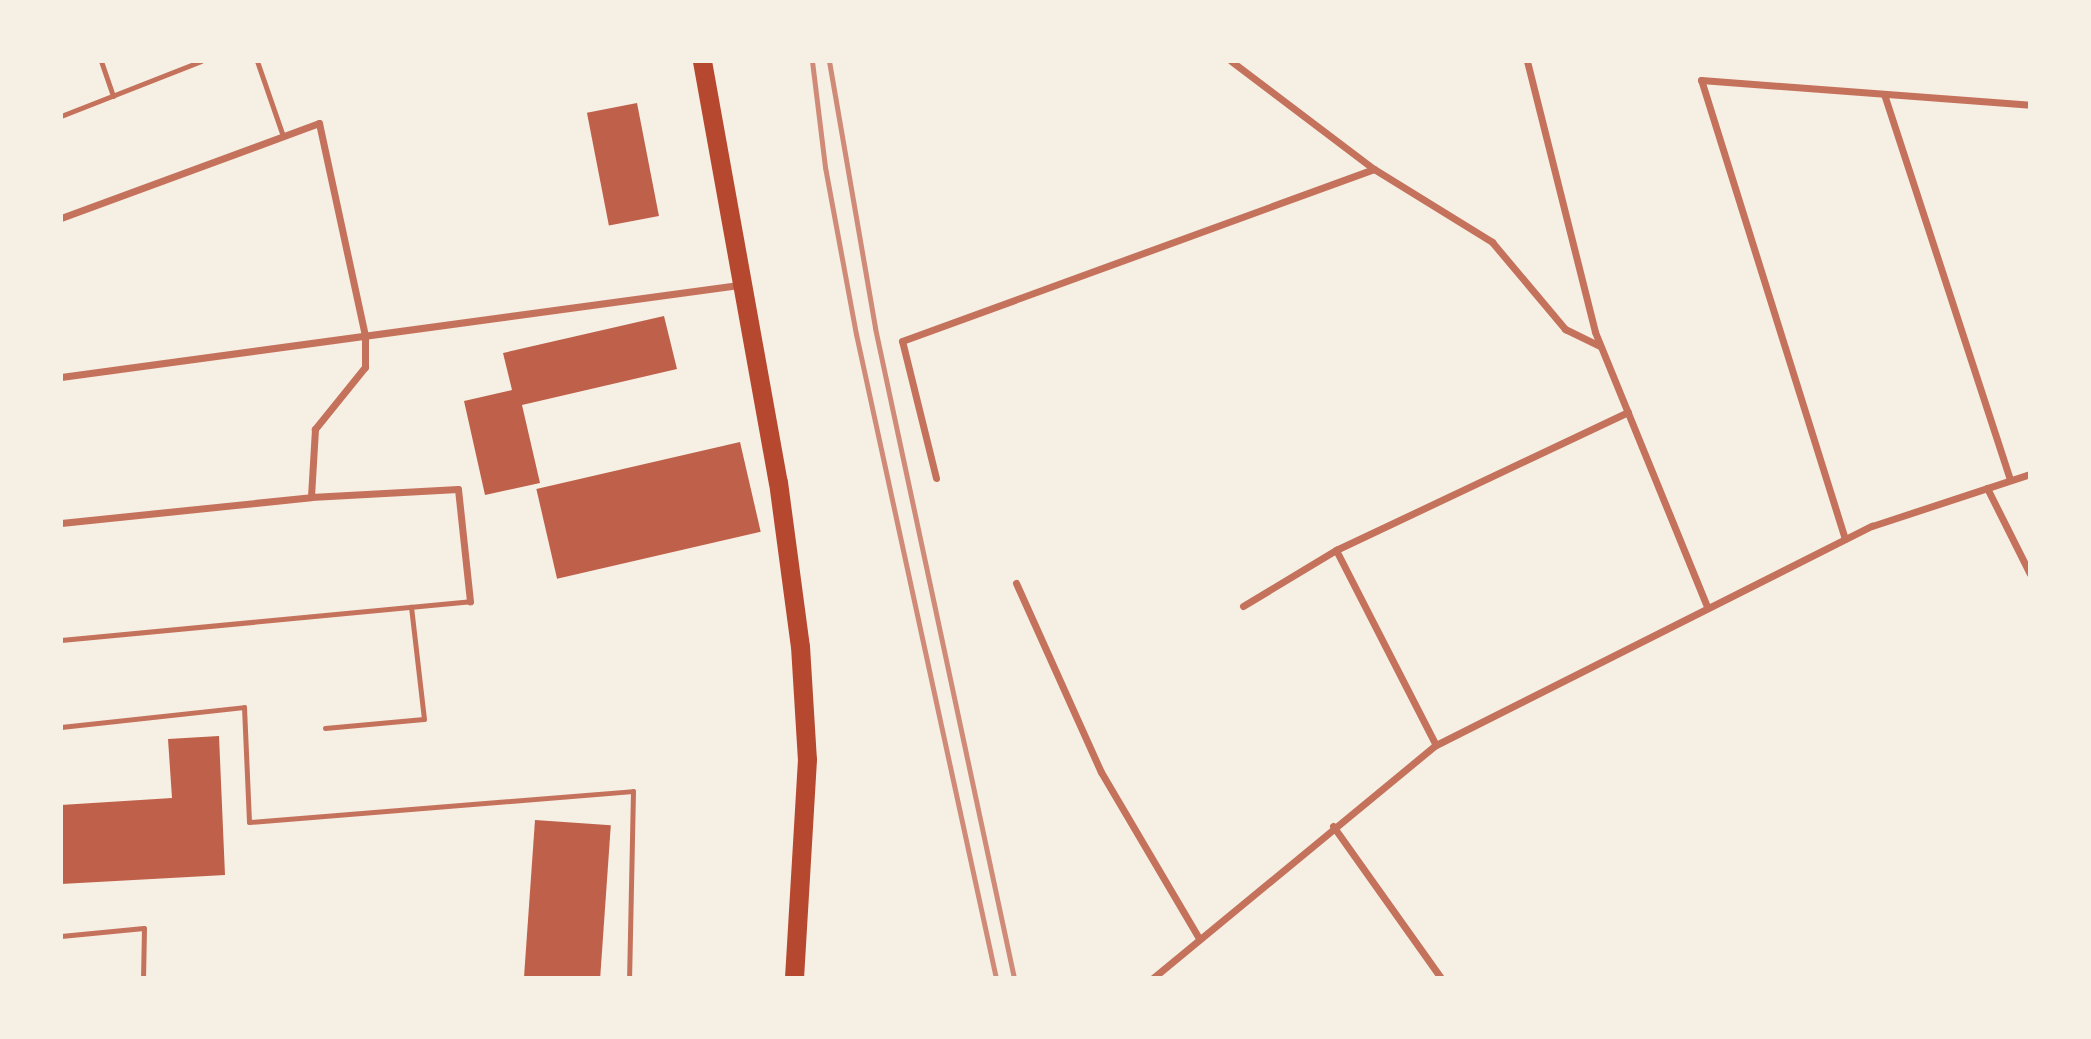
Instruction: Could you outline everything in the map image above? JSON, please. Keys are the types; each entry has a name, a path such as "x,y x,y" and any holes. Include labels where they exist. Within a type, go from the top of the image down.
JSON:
{"highway":[{"path":"702,61 778,482 800,646 807,759 796,976"}],"street":[{"path":"1231,61 1374,169 1492,242 1565,329 1601,346"},
{"path":"1527,61 1601,346 1707,606"},
{"path":"1845,539 1701,80 2030,105"},
{"path":"1884,94 2010,481"},
{"path":"61,218 319,123 365,335 365,367 315,429 312,497"},
{"path":"936,478 902,341 1374,169"},
{"path":"61,377 744,285"},
{"path":"1243,606 1336,551 1628,412"},
{"path":"1153,978 1198,937 1436,745 1707,606 1845,539 2030,474"},
{"path":"1987,488 2030,573"},
{"path":"61,523 312,497 458,489 470,601"},
{"path":"1336,551 1436,745"},
{"path":"1016,583 1101,772 1198,937"},
{"path":"1334,826 1441,978"}],"lane":[{"path":"101,61 113,96"},
{"path":"61,116 201,61"},
{"path":"257,61 282,136"},
{"path":"61,640 470,601"},
{"path":"325,728 424,719 411,607"},
{"path":"61,727 244,707 249,822 633,791 629,978"},
{"path":"61,936 144,928 143,978"}],"building":[{"path":"637,103 659,216 609,226 587,113"},
{"path":"664,316 677,369 522,405 540,483 485,495 464,401 512,390 503,353"},
{"path":"740,442 761,532 557,579 536,489"},
{"path":"219,736 225,875 61,884 61,805 172,798 168,739"},
{"path":"535,820 611,825 600,978 524,978"}],"railway":[{"path":"812,61 825,167 856,334 996,978"},
{"path":"829,61 875,328 1014,978"}]}
